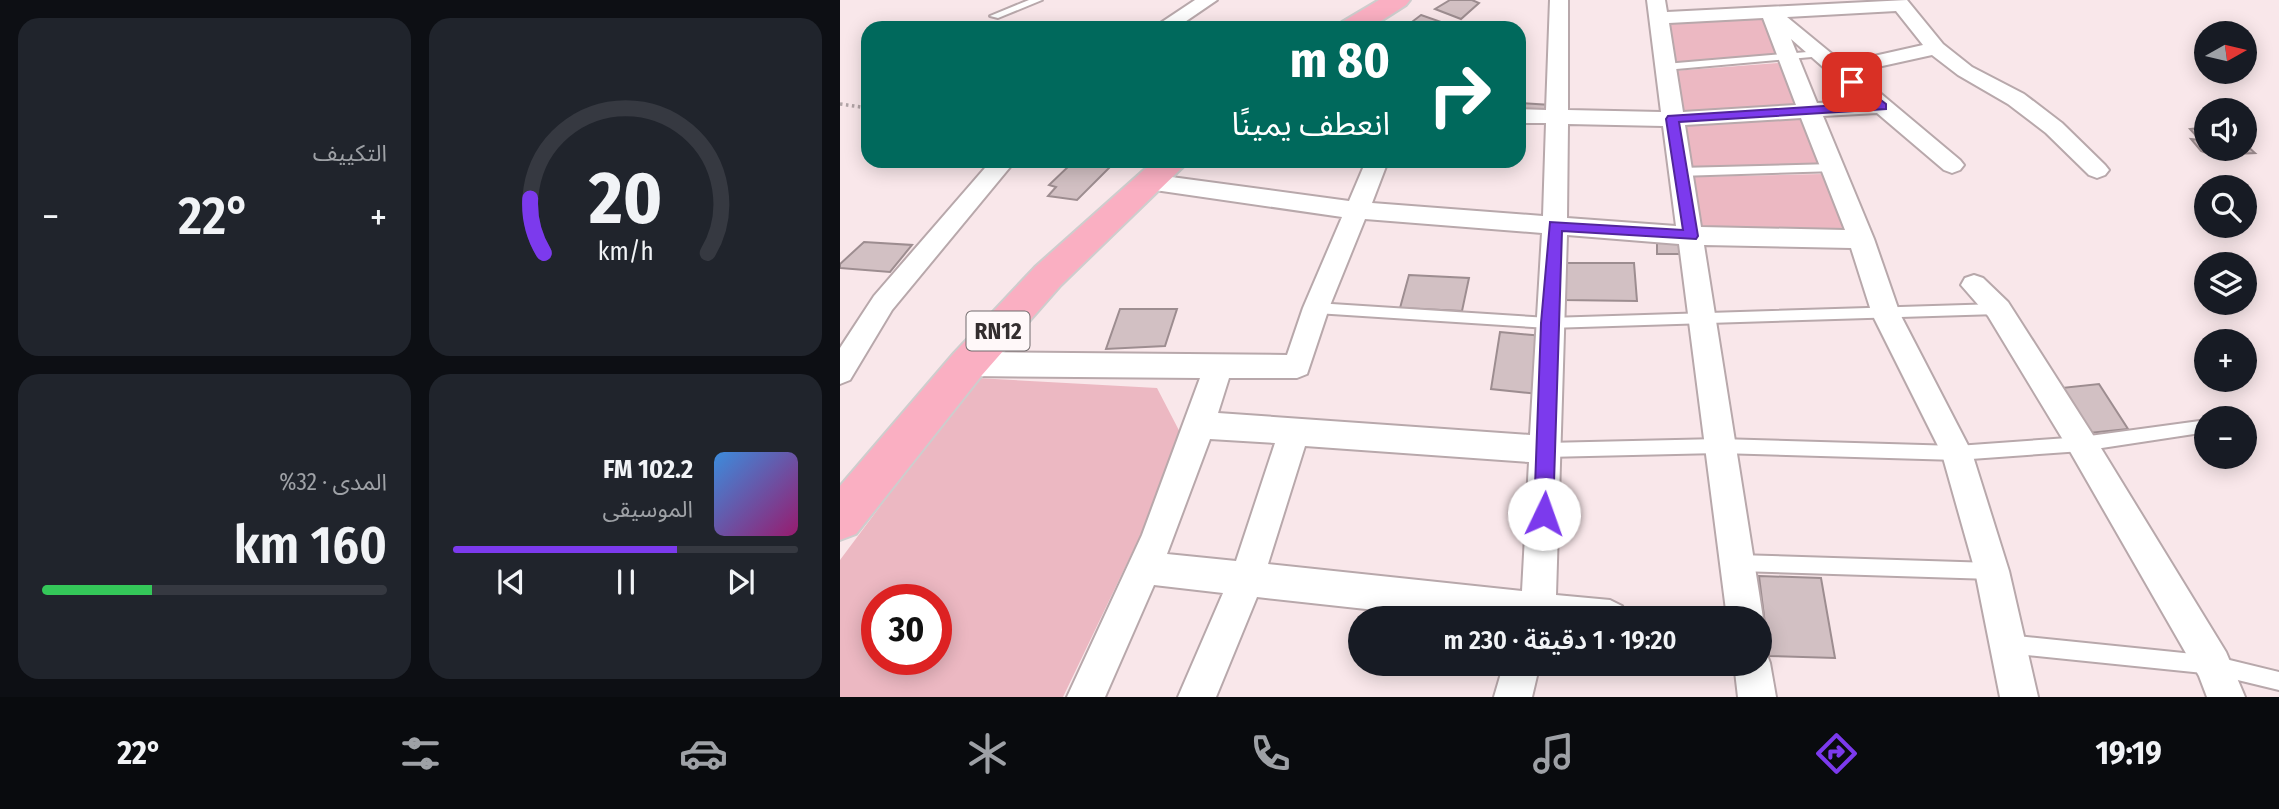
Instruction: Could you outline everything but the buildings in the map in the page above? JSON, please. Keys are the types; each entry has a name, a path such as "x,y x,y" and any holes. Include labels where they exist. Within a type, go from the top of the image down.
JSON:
{"main road":[{"path":"1362,21 1395,0"},
{"name":"RN12","path":"840,519 968,364 1048,276 1161,171"}],"street":[{"path":"1174,21 1209,0"},
{"path":"1537,606 1540,589 1555,225 1559,0"},
{"path":"1743,606 1700,318 1691,236 1679,172 1658,9 1770,12 1898,2 1936,48 1965,71 2016,99 2054,128 2097,170"},
{"path":"1770,12 1952,165"},
{"path":"1770,12 1861,239 1886,314 1957,453 1992,571 2019,697"},
{"path":"1836,69 1936,48"},
{"path":"1526,116 1672,119 1881,106"},
{"path":"840,372 883,303 998,168"},
{"path":"968,364 1218,368 1297,366 1316,308 1374,168"},
{"path":"1161,171 1355,210 1691,236 1861,239"},
{"path":"1973,285 1998,309 2082,444 2213,665 2227,697"},
{"path":"1086,697 1147,568 1201,425 1218,368"},
{"path":"1201,425 1546,450"},
{"path":"1197,697 1247,578 1295,430"},
{"path":"1147,568 1471,606"},
{"path":"1513,697 1519,676"},
{"path":"1754,676 1758,697"}],"lane":[{"path":"995,16 1037,0"},
{"path":"1665,67 1818,54"},
{"path":"1679,172 1833,168"},
{"path":"1316,308 1549,323 1998,309"},
{"path":"1546,450 1720,446 1957,453 2082,444 2194,428"},
{"path":"1737,563 1992,571"},
{"path":"2007,644 2213,665 2279,681"}],"path":[{"path":"840,104 861,107"}],"shaded area":[{"path":"1763,16 1780,54 1672,63 1666,21"},
{"path":"1778,63 1799,106 1681,114 1673,71"},
{"path":"1800,117 1821,163 1691,167 1683,124"},
{"path":"1823,174 1848,228 1701,230 1691,177"},
{"path":"976,378 1157,388 1185,442 1063,697 840,697 840,560"}],"route":[{"path":"1544,514 1549,323 1555,225 1691,236 1672,119 1881,106 1852,82"}]}
